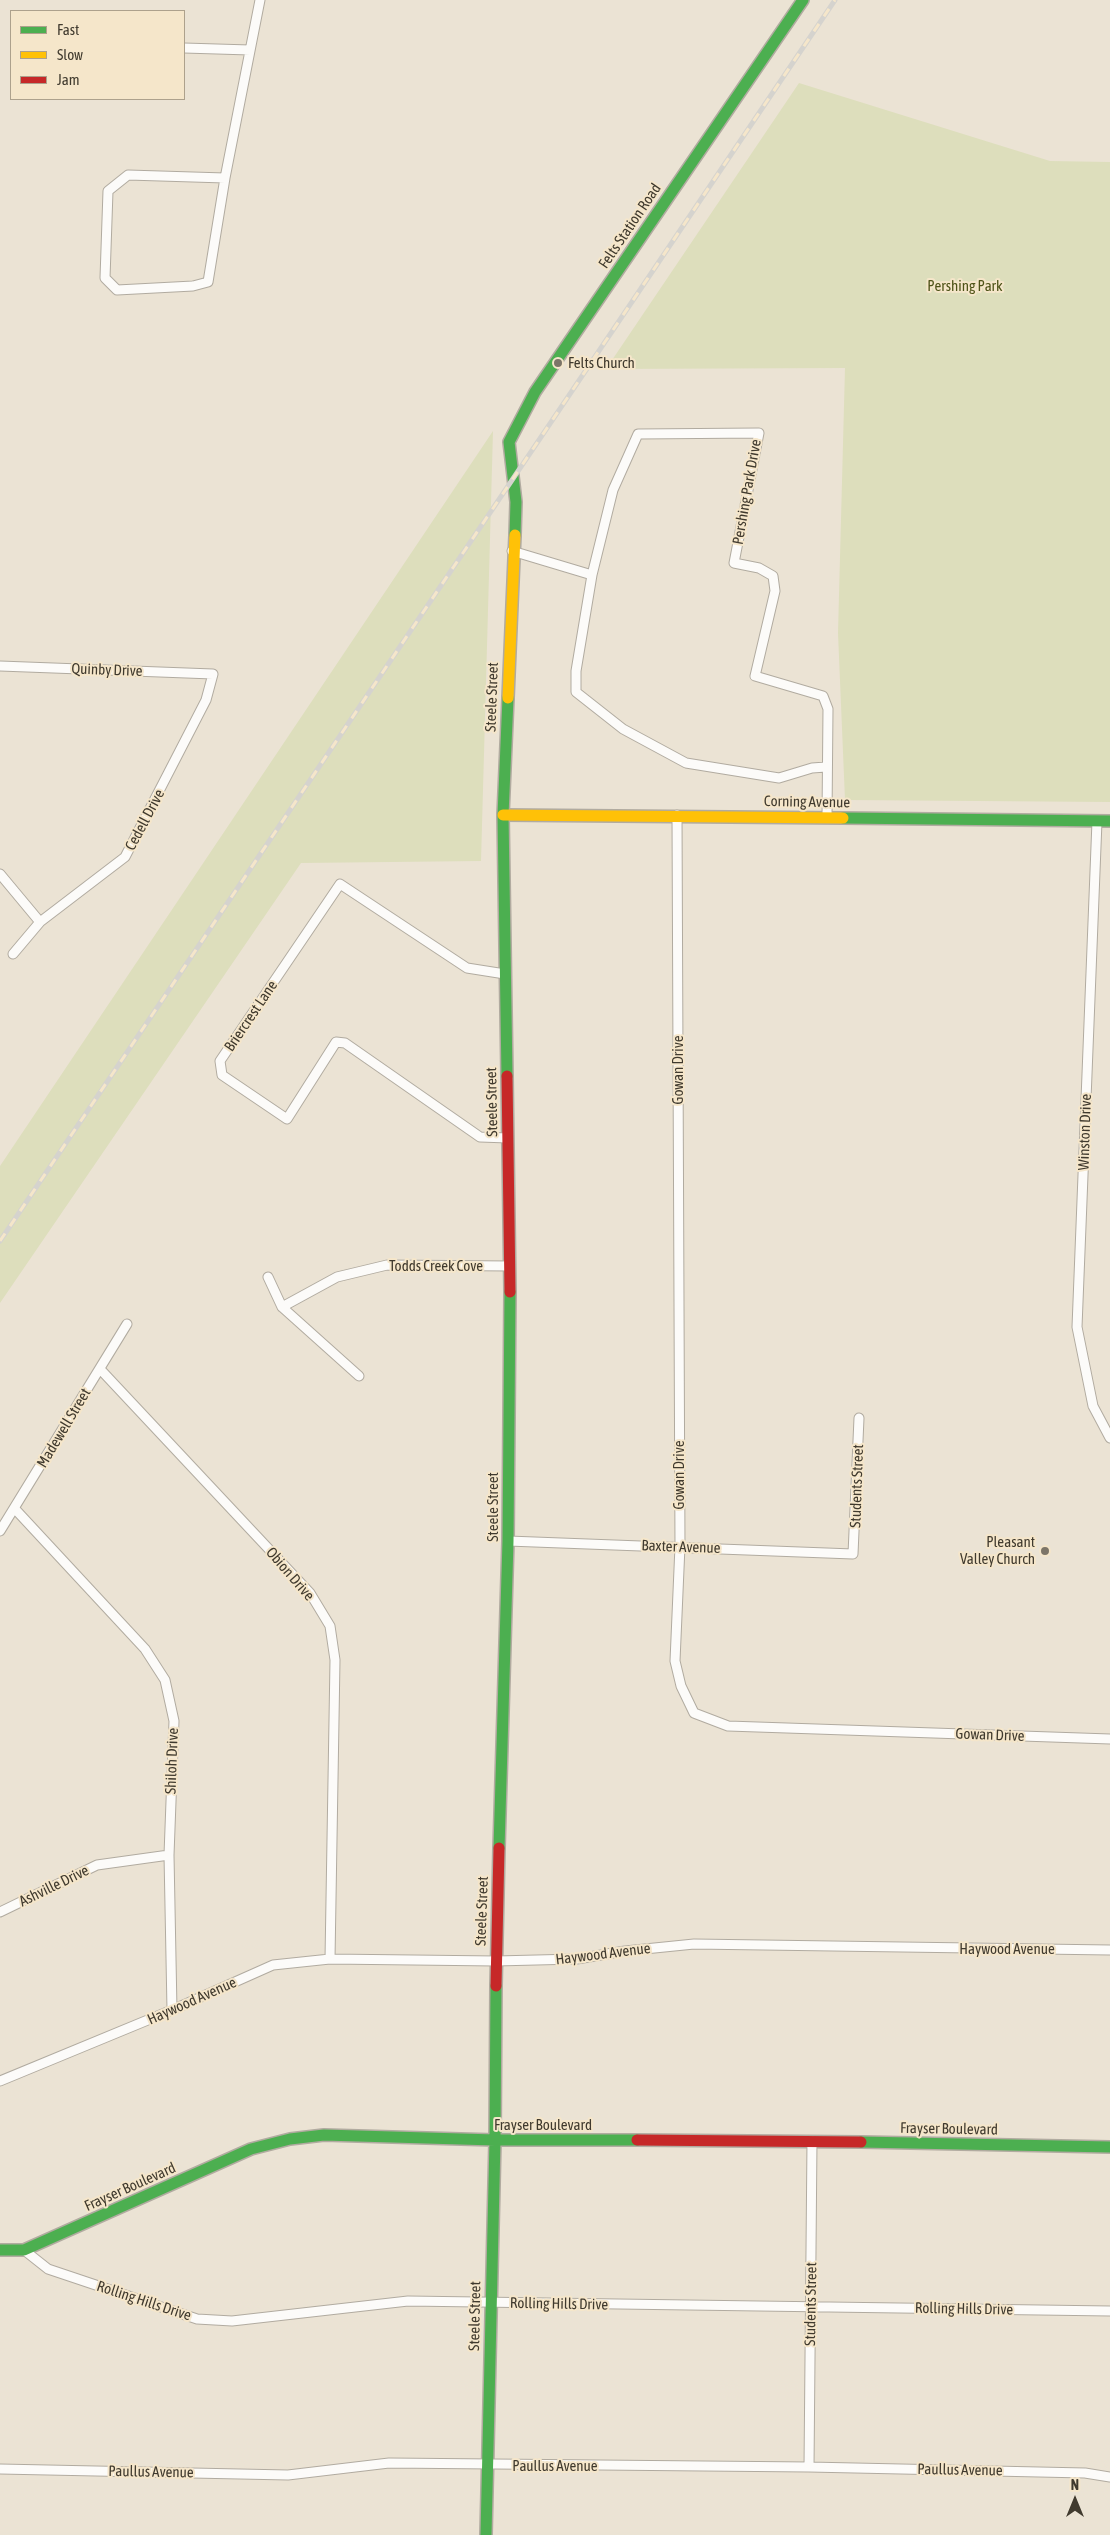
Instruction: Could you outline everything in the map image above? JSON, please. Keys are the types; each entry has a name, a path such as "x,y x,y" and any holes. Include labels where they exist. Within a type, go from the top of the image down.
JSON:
{"street":[{"path":"225,178 128,175 108,191 105,278 117,290 193,286 208,282 225,178 260,0"},
{"name":"Felts Station Road","path":"512,480 509,442 535,392 803,0"},
{"path":"185,48 250,50"},
{"name":"Pershing Park Drive","path":"826,767 812,768 779,778 686,763 624,729 576,692 576,671 592,574 614,490 638,434 759,433 734,563 759,568 773,576 775,592 755,676 823,696 828,709 827,817"},
{"name":"Steele Street","path":"486,2535 495,2140 496,1962 508,1541 510,1266 503,815 512,551 516,502 512,480"},
{"path":"512,551 592,574"},
{"name":"Quinby Drive","path":"0,666 213,674"},
{"name":"Cedell Drive","path":"13,954 40,922 125,857 206,700 213,674"},
{"name":"Corning Avenue","path":"503,815 1110,821"},
{"name":"Gowan Drive","path":"677,816 680,1546 675,1661 681,1686 694,1712 728,1726 1110,1740"},
{"name":"Winston Drive","path":"1097,821 1078,1327 1093,1406 1110,1438"},
{"path":"0,874 40,922"},
{"name":"Briercrest Lane","path":"505,974 466,968 340,884 220,1061 222,1074 287,1119 336,1042 346,1043 480,1137 508,1138"},
{"name":"Todds Creek Cove","path":"282,1307 337,1277 387,1264 510,1266"},
{"path":"268,1277 282,1307 359,1376"},
{"name":"Madewell Street","path":"0,1531 127,1324"},
{"name":"Obion Drive","path":"100,1369 310,1593 330,1626 335,1660 330,1959"},
{"name":"Students Street","path":"853,1554 856,1526 859,1418"},
{"name":"Shiloh Drive","path":"15,1509 145,1649 165,1680 174,1720 168,1855 172,2010"},
{"name":"Baxter Avenue","path":"508,1541 853,1554"},
{"name":"Ashville Drive","path":"0,1912 97,1864 168,1855"},
{"name":"Haywood Avenue","path":"0,2081 172,2010 273,1965 330,1959 496,1962 577,1960 625,1951 694,1944 1110,1950"},
{"name":"Frayser Boulevard","path":"0,2250 24,2250 251,2149 324,2135 495,2140 812,2141 1110,2147"},
{"name":"Students Street","path":"809,2467 812,2141"},
{"name":"Rolling Hills Drive","path":"24,2250 48,2269 197,2319 232,2321 408,2300 490,2303 1110,2311"},
{"name":"Paullus Avenue","path":"0,2469 288,2475 389,2463 809,2467 1085,2473 1110,2477"}],"green space":[{"name":"Pershing Park","path":"799,83 1050,161 1110,162 1110,802 845,800 838,633 845,368 606,369"},
{"path":"493,431 481,861 301,863 0,1303 0,1166"}],"railway":[{"path":"0,1241 835,0"}],"traffic: fast":[{"path":"515,535 516,502 509,442 535,392 803,0"},
{"path":"507,1076 503,815 508,698"},
{"path":"843,818 1110,821"},
{"path":"499,1848 508,1541 510,1292"},
{"path":"486,2535 495,2140 496,1986"},
{"path":"0,2250 24,2250 251,2149 290,2139 324,2135 495,2140 637,2140"},
{"path":"861,2142 1110,2147"}],"traffic: slow":[{"path":"508,698 515,535"},
{"path":"503,815 843,818"}],"traffic: jam":[{"path":"507,1076 510,1292"},
{"path":"496,1986 499,1848"},
{"path":"637,2140 861,2142"}],"place":[{"name":"Felts Church","path":"558,363"},
{"name":"Pleasant Valley Church","path":"1045,1551"}]}
